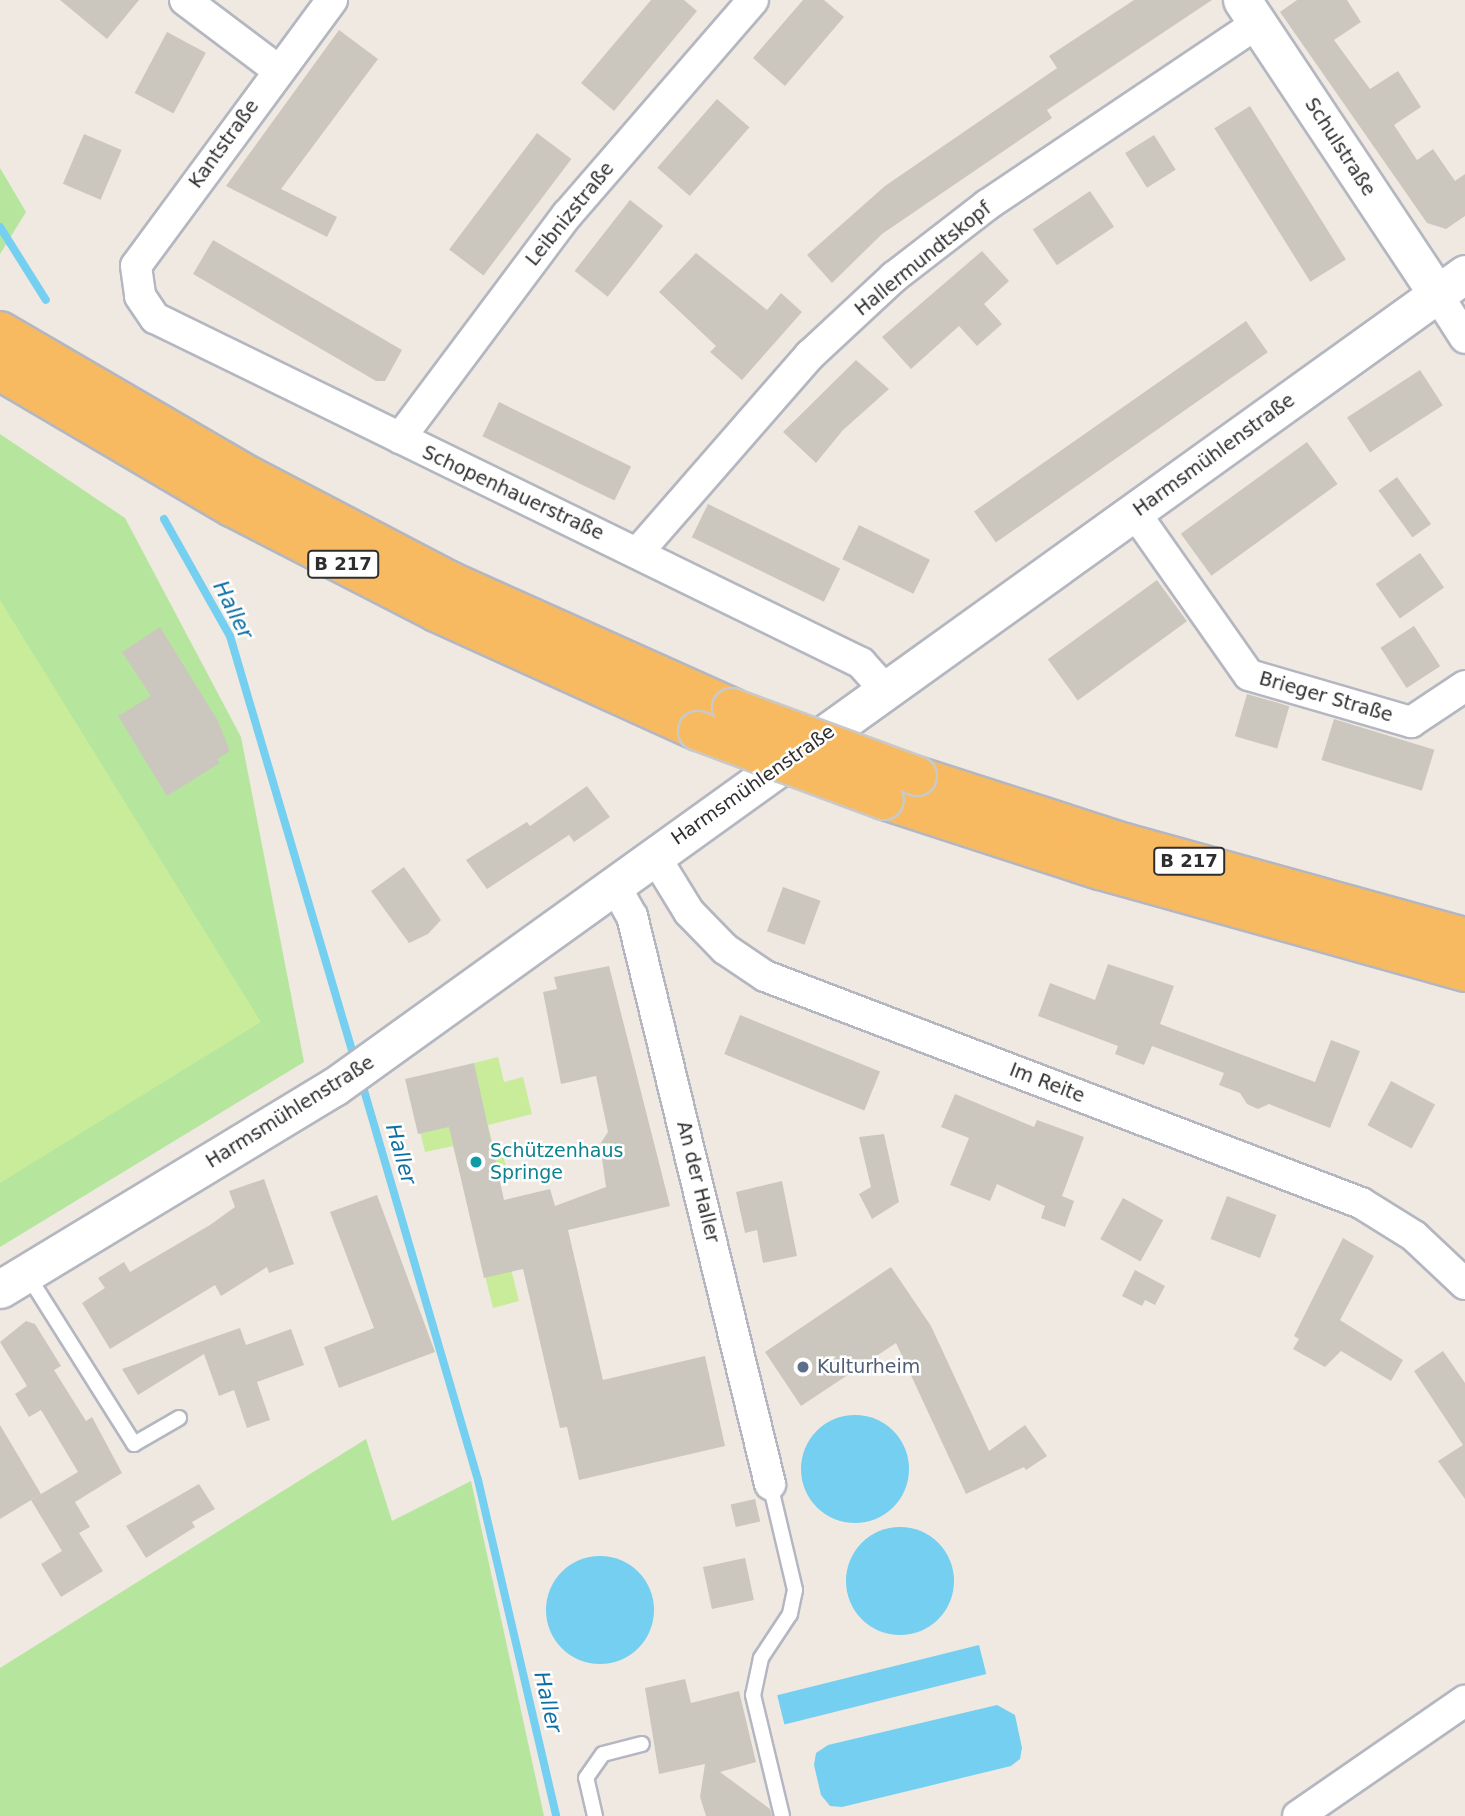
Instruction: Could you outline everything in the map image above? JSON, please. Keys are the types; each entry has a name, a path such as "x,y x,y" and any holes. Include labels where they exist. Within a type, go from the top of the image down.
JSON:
{"highway":[{"name":"B 217","path":"0,331 251,477 450,581 732,708 917,776 1125,843 1465,937"},
{"name":"B 217","path":"0,371 232,507 436,612 698,731 884,800 1100,870 1465,972"}],"street":[{"path":"185,0 278,70"},
{"name":"Kantstraße","path":"140,296 136,266 332,0"},
{"name":"Leibnizstraße","path":"400,438 567,215 753,0"},
{"name":"Schulstraße","path":"1250,12 1451,284"},
{"name":"Hallermundtskopf","path":"638,552 810,355 894,277 987,205 1250,12"},
{"path":"1451,284 1465,338"},
{"name":"Harmsmühlenstraße","path":"13,1281 334,1087 1451,284"},
{"name":"Schopenhauerstraße","path":"140,296 155,318 861,663 886,691"},
{"name":"Brieger Straße","path":"1135,513 1249,675 1411,722 1465,687"},
{"name":"Im Reite","path":"654,855 689,912 725,949 765,976 1361,1203 1414,1236 1465,1284"},
{"name":"An der Haller","path":"614,884 632,915 770,1484"},
{"path":"1298,1816 1465,1701"}],"lane":[{"name":"Harmsmühlenstraße","path":"13,1281 134,1444 178,1418"},
{"path":"770,1484 795,1590 790,1614 761,1658 753,1696 782,1816"},
{"path":"594,1816 586,1778 603,1755 642,1744"}],"green space":[{"path":"0,168 26,212 0,254"},
{"path":"0,434 125,518 241,737 304,1062 0,1247"},
{"path":"0,600 261,1022 0,1183"},
{"path":"498,1057 504,1082 523,1077 532,1114 488,1125 495,1153 502,1152 509,1177 490,1183 519,1301 493,1308 453,1146 425,1152 415,1111 478,1096 470,1064"},
{"path":"366,1439 392,1521 471,1481 544,1816 0,1816 0,1668"}],"water":[{"path":"855,1415 876,1419 893,1431 905,1448 909,1469 905,1490 893,1507 876,1519 855,1523 834,1519 817,1507 805,1490 801,1469 805,1448 817,1431 834,1419"},
{"path":"900,1527 921,1531 938,1543 950,1560 954,1581 950,1602 938,1619 921,1631 900,1635 879,1631 862,1619 850,1602 846,1581 850,1560 862,1543 879,1531"},
{"path":"600,1556 621,1560 638,1572 650,1589 654,1610 650,1631 638,1648 621,1660 600,1664 579,1660 562,1648 550,1631 546,1610 550,1589 562,1572 579,1560"},
{"path":"979,1645 986,1674 784,1724 777,1695"},
{"path":"997,1705 1015,1715 1022,1748 1020,1759 1011,1766 842,1807 830,1806 821,1795 814,1765 816,1753 828,1745"}],"building":[{"path":"60,0 139,0 107,39"},
{"path":"651,0 684,0 697,11 614,111 581,83"},
{"path":"803,0 824,0 844,17 785,86 753,58"},
{"path":"1134,0 1212,0 1047,110 1052,118 882,234 832,283 807,255 885,186 1057,68 1049,56"},
{"path":"1297,0 1347,0 1361,22 1334,40 1370,89 1398,71 1421,107 1394,125 1417,160 1433,149 1455,181 1465,174 1465,216 1446,229 1427,223 1280,12"},
{"path":"339,30 378,59 281,189 337,217 327,237 226,186"},
{"path":"167,32 206,53 173,114 135,93"},
{"path":"717,99 749,127 690,196 657,168"},
{"path":"1250,106 1346,259 1310,282 1214,128"},
{"path":"537,133 571,159 483,275 449,250"},
{"path":"84,134 122,150 101,200 63,184"},
{"path":"1154,135 1176,170 1147,188 1125,153"},
{"path":"1090,191 1114,227 1057,265 1033,230"},
{"path":"630,200 663,226 608,297 575,271"},
{"path":"213,240 402,350 385,381 376,381 193,274"},
{"path":"982,251 1009,281 984,304 1002,324 977,346 959,326 911,369 882,337"},
{"path":"696,253 767,310 781,293 802,312 742,380 710,352 716,346 659,292"},
{"path":"1246,321 1268,352 996,543 974,511"},
{"path":"856,360 889,389 843,430 816,463 783,432"},
{"path":"1420,370 1443,405 1370,453 1347,417"},
{"path":"499,402 631,466 614,501 482,436"},
{"path":"1307,442 1338,484 1211,576 1181,534"},
{"path":"1397,477 1431,524 1412,537 1378,491"},
{"path":"708,504 840,568 824,602 692,537"},
{"path":"859,525 930,560 913,594 842,559"},
{"path":"1420,553 1444,587 1400,618 1376,584"},
{"path":"1157,580 1187,621 1078,701 1048,659"},
{"path":"1414,626 1440,666 1407,688 1380,648"},
{"path":"160,627 218,721 230,751 217,759 220,763 167,796 118,716 151,696 122,652"},
{"path":"1247,694 1289,706 1277,748 1235,736"},
{"path":"1334,719 1434,750 1422,791 1321,760"},
{"path":"587,786 610,817 574,842 569,835 487,889 466,860 527,822 530,826"},
{"path":"404,867 441,920 428,934 409,943 371,891"},
{"path":"783,887 821,901 805,945 767,931"},
{"path":"1108,964 1174,986 1160,1024 1315,1082 1331,1040 1360,1051 1330,1128 1269,1104 1258,1109 1247,1104 1240,1093 1219,1085 1224,1073 1152,1046 1144,1065 1115,1054 1118,1046 1038,1016 1050,983 1095,1000"},
{"path":"609,966 670,1206 568,1230 603,1380 705,1356 725,1446 579,1480 567,1427 560,1428 523,1269 484,1278 449,1127 418,1134 405,1079 474,1063 504,1200 550,1189 555,1206 606,1187 600,1144 608,1132 596,1076 561,1084 543,992 557,989 554,977"},
{"path":"740,1015 880,1072 864,1111 724,1054"},
{"path":"1391,1081 1435,1104 1412,1149 1368,1125"},
{"path":"955,1094 1034,1127 1037,1120 1084,1137 1062,1196 1074,1201 1065,1227 1041,1218 1045,1206 997,1184 990,1201 950,1185 969,1138 941,1127"},
{"path":"884,1134 899,1202 872,1219 859,1194 871,1187 859,1137"},
{"path":"264,1179 294,1264 269,1273 267,1267 221,1296 215,1285 110,1349 82,1303 105,1288 98,1278 124,1262 130,1272 210,1225 235,1207 229,1191"},
{"path":"782,1181 797,1256 763,1263 757,1230 745,1233 736,1192"},
{"path":"377,1195 435,1352 339,1388 324,1347 374,1328 330,1212"},
{"path":"1227,1196 1276,1215 1260,1258 1211,1239"},
{"path":"1123,1198 1163,1220 1140,1261 1100,1239"},
{"path":"1343,1238 1374,1256 1340,1320 1403,1360 1391,1381 1341,1351 1325,1367 1293,1349 1299,1339 1294,1336"},
{"path":"891,1267 931,1326 989,1451 1025,1425 1047,1456 1026,1470 1024,1467 966,1494 896,1343 801,1406 765,1352"},
{"path":"1135,1270 1165,1286 1155,1305 1145,1300 1142,1306 1122,1296"},
{"path":"26,1321 35,1324 61,1366 54,1370 86,1421 92,1417 122,1473 75,1502 90,1527 79,1533 103,1571 61,1597 41,1564 62,1551 31,1500 78,1472 41,1410 29,1417 15,1394 27,1386 0,1342"},
{"path":"240,1328 246,1345 291,1329 304,1365 257,1382 270,1420 247,1428 234,1390 219,1396 204,1354 138,1395 122,1369"},
{"path":"1443,1351 1465,1383 1465,1499 1438,1461 1463,1445 1414,1371"},
{"path":"0,1425 41,1494 0,1519"},
{"path":"199,1484 215,1509 192,1522 195,1527 146,1558 126,1526"},
{"path":"755,1499 760,1521 736,1527 731,1505"},
{"path":"745,1558 754,1600 712,1609 703,1567"},
{"path":"685,1679 691,1703 739,1691 756,1762 720,1772 770,1809 772,1816 706,1816 700,1797 705,1764 659,1774 645,1688"}],"waterway":[{"name":"Haller","path":"0,227 46,300"},
{"name":"Haller","path":"164,519 230,636 355,1061"},
{"name":"Haller","path":"361,1080 478,1480 556,1816"}],"place":[{"name":"Schützenhaus Springe","path":"476,1162"},
{"name":"Kulturheim","path":"803,1367"}]}
